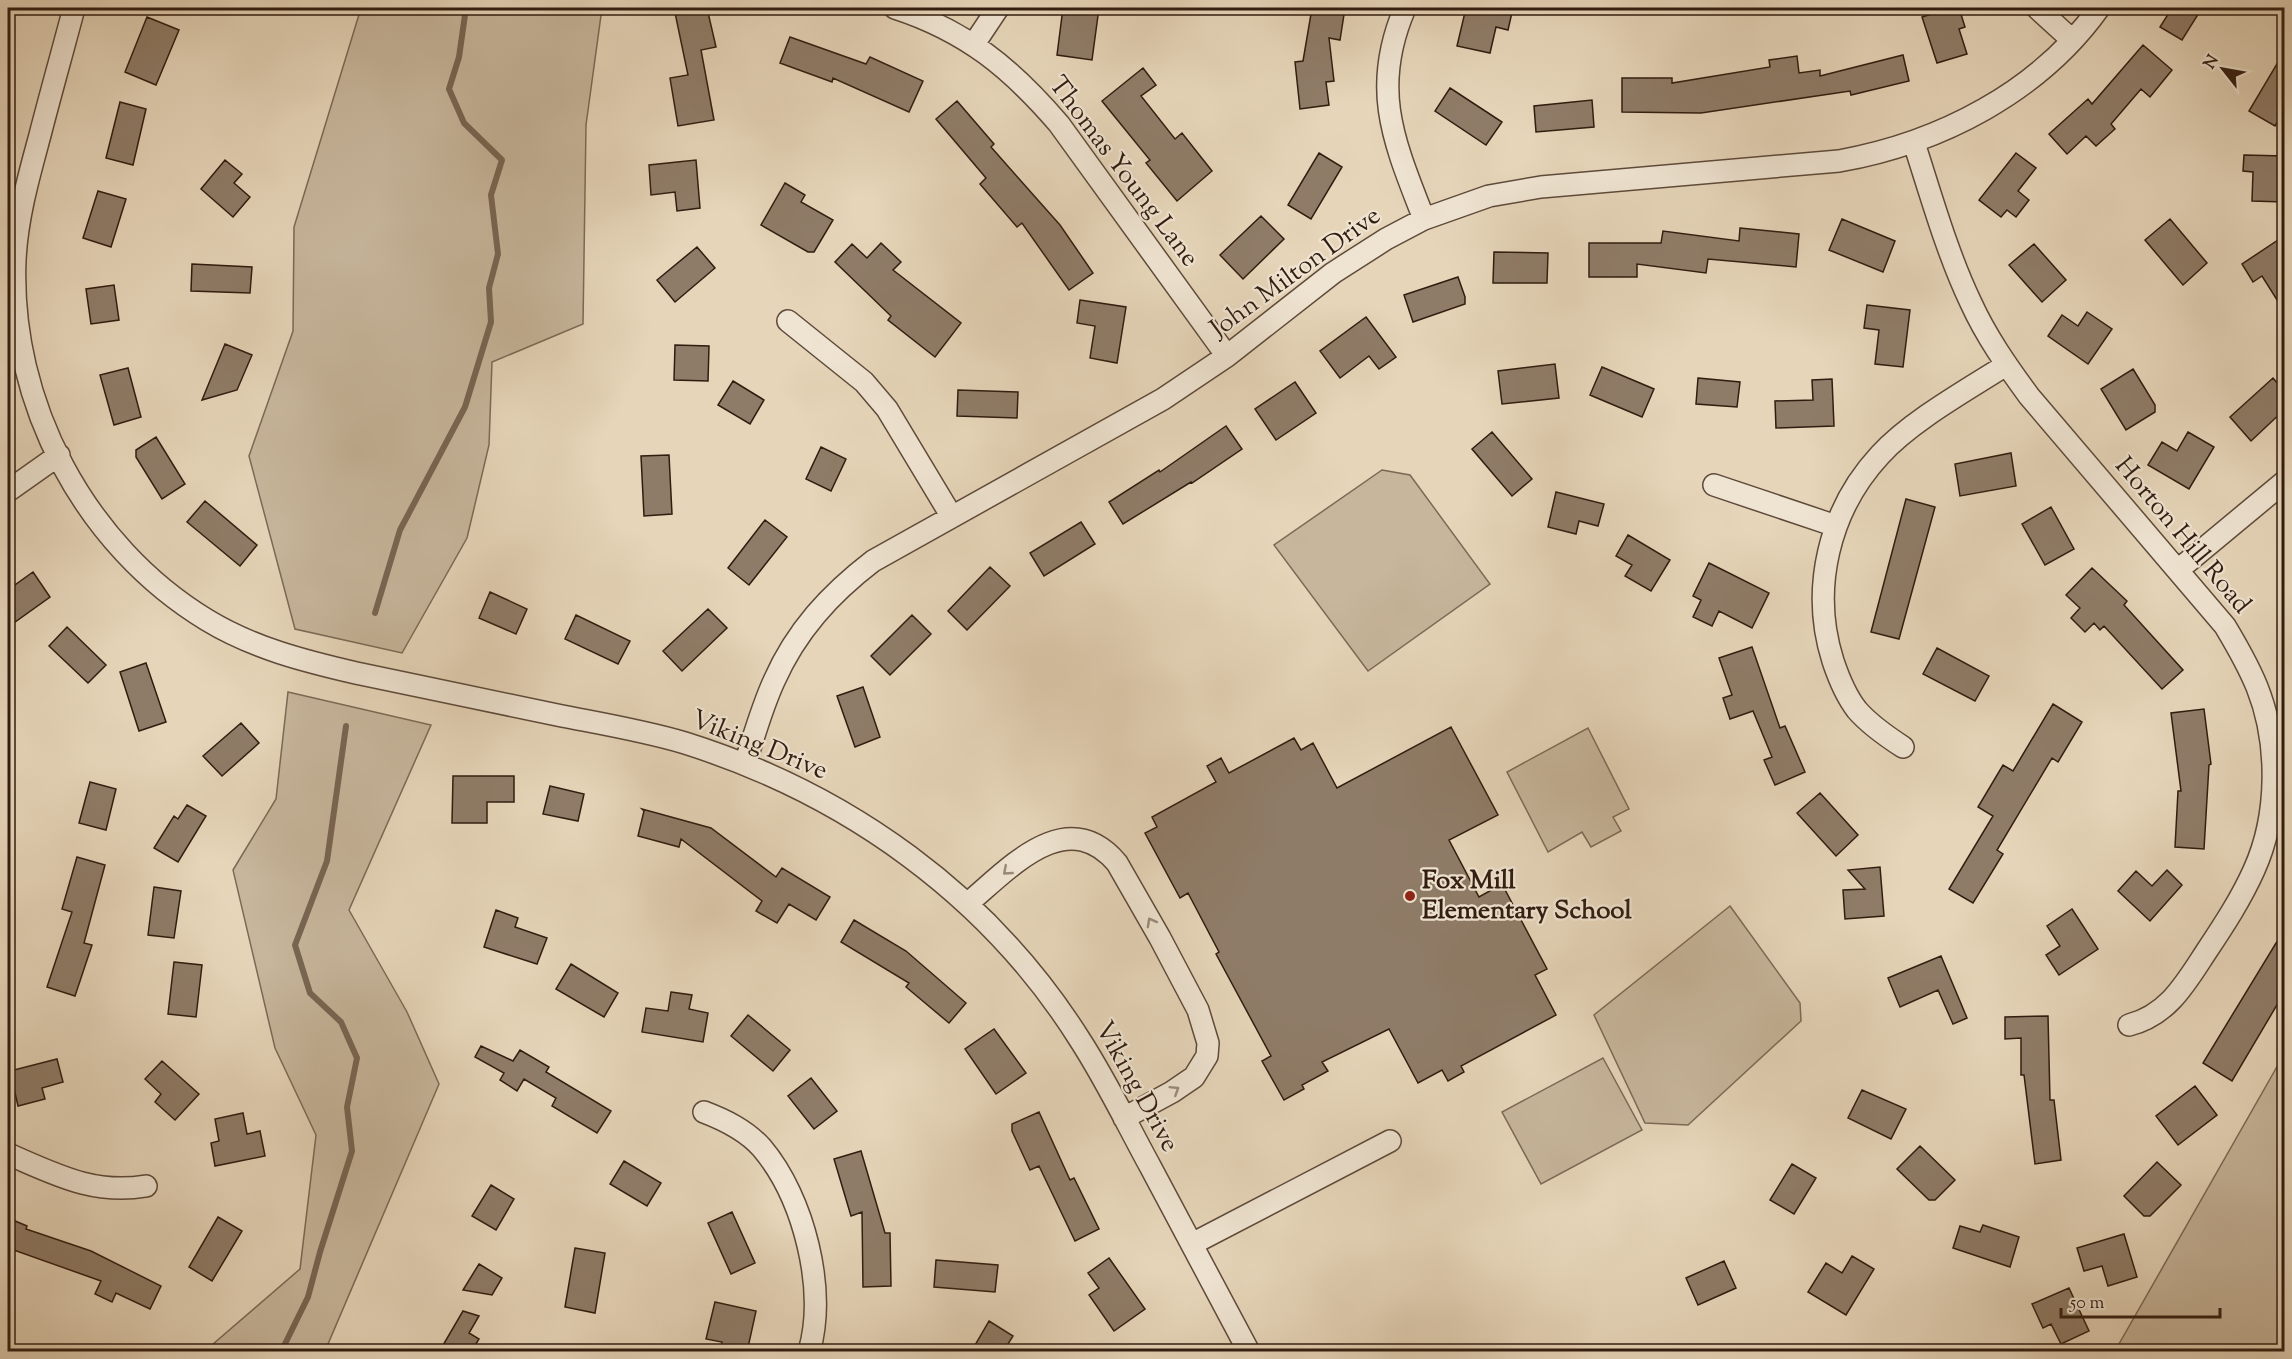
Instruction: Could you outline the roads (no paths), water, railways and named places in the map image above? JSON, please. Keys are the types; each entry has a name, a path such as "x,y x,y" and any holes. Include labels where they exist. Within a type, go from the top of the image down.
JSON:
{"street":[{"name":"Viking Drive","path":"74,8 29,176 18,231 15,258 16,312 29,384 43,425 80,497 94,518 147,574 207,620 259,646 302,661 682,743 745,764 827,802 863,823 929,871 967,904 994,930 1035,977 1079,1038 1248,1352"},
{"name":"Thomas Young Lane","path":"895,8 940,26 974,44 1004,67 1037,99 1059,124 1227,356"},
{"path":"974,44 998,8"},
{"path":"1405,8 1390,55 1387,74 1388,106 1396,148 1424,219"},
{"path":"2037,8 2072,40"},
{"name":"John Milton Drive","path":"745,764 773,682 792,646 814,614 844,583 873,561 1163,399 1227,356 1333,273 1386,239 1424,219 1489,196 1541,187 1839,161 1869,156 1914,143 1961,123 2028,80 2072,40 2099,8"},
{"name":"Horton Hill Road","path":"1914,143 1970,301 2006,365 2029,396 2225,626 2243,656 2258,689 2267,723 2272,758 2272,795 2266,831 2256,867 2239,902 2177,996 2159,1012 2129,1025"},
{"path":"788,321 864,382 887,408 952,517"},
{"path":"1903,747 1879,732 1858,711 1838,677 1828,645 1824,617 1823,583 1829,549 1848,500 1881,453 1948,402 2006,365"},
{"path":"8,491 59,455"},
{"path":"2178,570 2284,482"},
{"path":"1714,485 1836,526"},
{"path":"967,904 1025,855 1043,845 1059,840 1075,839 1089,843 1117,863 1198,1010 1208,1043 1207,1056 1194,1077 1172,1092 1124,1118"},
{"path":"704,1112 742,1131 762,1148 781,1178 797,1212 809,1249 815,1287 815,1326 809,1352"},
{"path":"1191,1244 1390,1141"},
{"path":"8,1154 84,1185 110,1189 146,1186"}],"waterway":[{"path":"375,613 400,530 465,407 491,322 489,288 498,254 491,195 502,160 464,123 449,89 459,57 466,8"},
{"path":"281,1352 308,1297 352,1151 347,1107 357,1058 341,1022 310,993 295,945 327,861 346,726"}],"place":[{"name":"Fox Mill Elementary School","path":"1410,896"}]}
